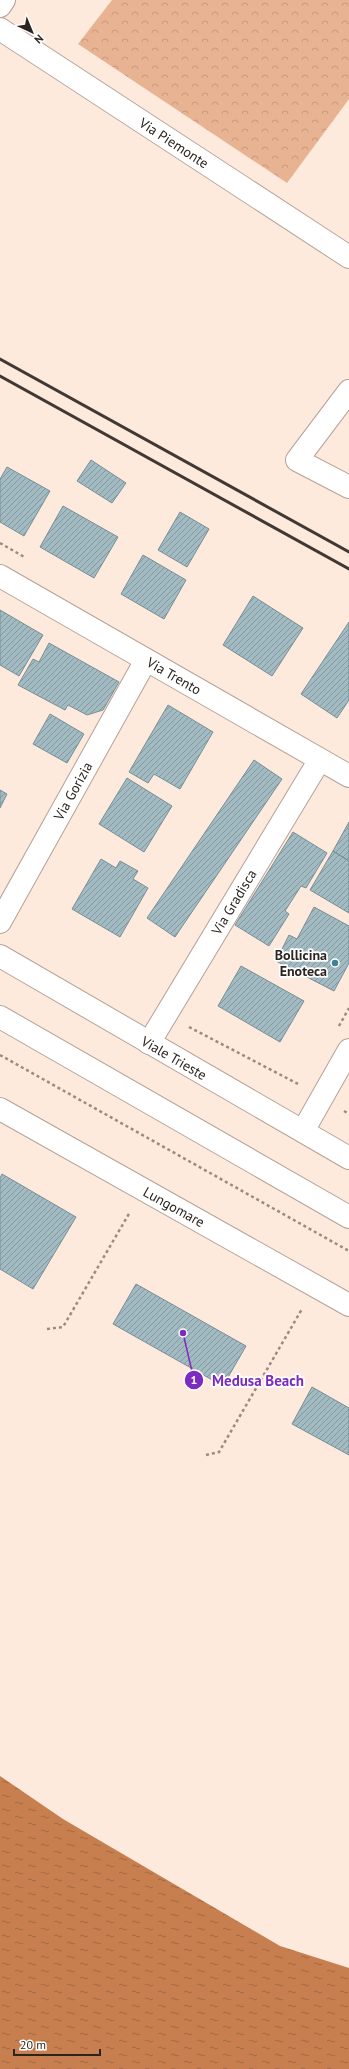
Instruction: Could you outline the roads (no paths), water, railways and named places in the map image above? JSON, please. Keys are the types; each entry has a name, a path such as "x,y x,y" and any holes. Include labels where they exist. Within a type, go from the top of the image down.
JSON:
{"street":[{"path":"0,6 4,0"},
{"name":"Via Piemonte","path":"0,29 349,256"},
{"path":"349,391 297,460 349,488"},
{"name":"Via Trento","path":"0,576 320,761 349,776"},
{"name":"Via Gorizia","path":"0,922 146,660"},
{"name":"Via Gradisca","path":"149,1043 320,761"},
{"name":"Viale Trieste","path":"0,956 349,1158"},
{"path":"0,1016 349,1217"},
{"path":"303,1131 349,1050"},
{"name":"Lungomare","path":"0,1109 349,1304"}],"water":[{"path":"0,1776 63,1819 280,1946 349,1968 349,2069 0,2069"}],"railway":[{"path":"0,359 349,552"},
{"path":"0,376 349,569"}],"place":[{"name":"Bollicina Enoteca","path":"335,963"},
{"name":"Medusa Beach","path":"183,1333"}]}
